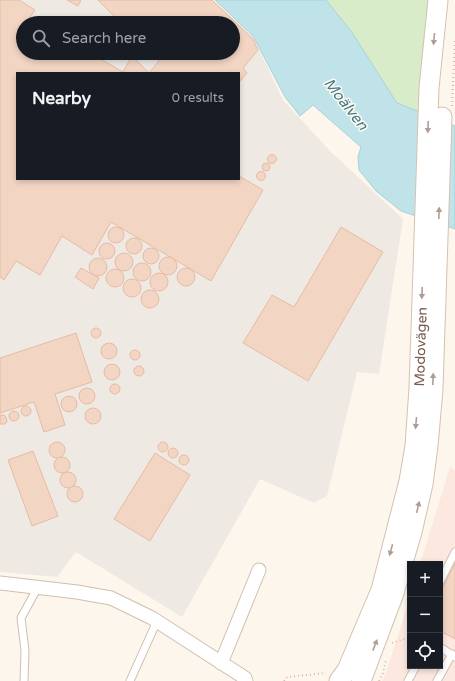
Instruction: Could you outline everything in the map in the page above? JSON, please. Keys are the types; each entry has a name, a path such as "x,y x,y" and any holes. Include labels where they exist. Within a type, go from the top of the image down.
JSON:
{"main road":[{"name":"Modovägen","path":"438,0 442,89"},
{"name":"Modovägen","path":"334,677 347,670 381,590 409,481 415,446 442,89 451,0"},
{"name":"Modovägen","path":"361,681 393,596 412,532 423,484 433,389 430,253"}],"street":[{"path":"221,663 258,570"},
{"path":"0,583 111,598 157,621 246,680"}],"lane":[{"path":"443,576 455,552"},
{"path":"24,681 25,650 21,618 38,587"},
{"path":"130,681 157,621"},
{"path":"438,681 453,656 443,649"},
{"path":"408,681 414,669"}],"path":[{"path":"442,89 455,39"},
{"path":"390,643 407,638"},
{"path":"284,681 287,677 334,677"}],"shaded area":[{"path":"0,0 213,0 230,16 16,16 16,60 240,60 240,25 253,37 283,100 331,152 403,219 379,374 357,372 327,496 314,503 260,479 182,617 76,552 57,577 0,572"},
{"path":"450,467 455,470 455,681 382,681 387,670 407,607 407,669 443,669 443,561 421,561"}],"green space":[{"path":"326,0 438,0 428,116 397,103 351,31"}],"water":[{"name":"Moälven","path":"215,0 326,0 351,31 397,103 455,126 455,229 401,211 376,191 359,170 358,157 361,147 313,105 300,116 285,97 253,36 240,24 240,16 232,16"}],"building":[{"path":"0,0 19,0 35,10 31,16 16,16 16,60 102,60 123,72 16,72 16,180 240,180 240,177 263,190 211,281 111,222 92,255 62,236 40,275 16,261 4,280 0,277"},
{"path":"67,0 81,0 78,6"},
{"path":"98,0 212,0 229,16 114,16"},
{"path":"240,27 253,39 258,50 243,68 247,73 240,81 240,72 150,72 159,61 158,60 240,60"},
{"path":"130,60 136,60 148,72 123,72"},
{"path":"270,155 274,155 276,159 274,163 270,163 268,161 268,157"},
{"path":"264,163 268,163 270,167 268,171 264,171 262,169 262,165"},
{"path":"261,171 266,176 261,181 256,176"},
{"path":"116,227 122,229 124,235 122,241 116,243 110,241 108,235 110,229"},
{"path":"341,227 383,252 308,381 243,343 272,295 294,307"},
{"path":"134,238 140,240 142,246 140,252 134,254 128,252 126,246 128,240"},
{"path":"107,243 113,245 115,251 113,257 107,259 101,257 99,251 101,245"},
{"path":"151,248 157,250 159,256 157,262 151,264 145,262 143,256 145,250"},
{"path":"124,253 130,256 133,262 130,268 124,271 118,268 115,262 118,256"},
{"path":"168,257 174,260 177,266 174,272 168,275 162,272 159,266 162,260"},
{"path":"98,258 104,261 107,267 104,273 98,276 92,273 89,267 92,261"},
{"path":"142,263 148,266 151,272 148,278 142,281 136,278 133,272 136,266"},
{"path":"81,268 99,278 93,289 75,277"},
{"path":"182,268 190,268 195,273 193,284 190,286 182,286 177,281 177,273"},
{"path":"115,269 121,272 124,278 121,284 115,287 109,284 106,278 109,272"},
{"path":"159,273 165,276 168,282 165,288 159,291 153,288 150,282 153,276"},
{"path":"132,279 138,282 141,288 138,294 132,297 126,294 123,288 126,282"},
{"path":"150,290 156,293 159,299 156,305 150,308 144,305 141,299 144,293"},
{"path":"94,328 98,328 100,329 100,337 94,338 91,335 91,331"},
{"path":"76,333 92,382 55,394 65,425 44,432 34,402 0,413 0,358"},
{"path":"109,343 115,345 117,351 115,357 109,359 103,357 101,351 103,345"},
{"path":"133,350 137,350 139,351 139,359 133,360 130,357 130,353"},
{"path":"112,364 118,366 120,372 118,378 112,380 106,378 104,372 106,366"},
{"path":"137,366 141,366 143,367 143,375 137,376 134,373 134,369"},
{"path":"113,384 117,384 119,385 119,393 113,394 110,391 110,387"},
{"path":"87,388 93,390 95,396 93,402 87,404 81,402 79,396 81,390"},
{"path":"69,396 75,398 77,404 75,410 69,412 63,410 61,404 63,398"},
{"path":"24,406 28,406 30,407 30,415 24,416 21,413 21,409"},
{"path":"93,408 99,410 101,416 99,422 93,424 87,422 85,416 87,410"},
{"path":"12,411 16,411 18,412 18,420 12,421 9,418 9,414"},
{"path":"0,415 4,415 6,417 7,422 5,424 0,424"},
{"path":"57,442 63,444 65,450 63,456 57,458 51,456 49,450 51,444"},
{"path":"161,442 165,442 167,443 167,451 161,452 158,449 158,445"},
{"path":"171,448 175,448 177,449 177,457 171,458 168,455 168,451"},
{"path":"33,451 58,516 32,526 8,460"},
{"path":"155,453 190,475 150,541 114,519"},
{"path":"182,455 186,455 188,456 188,464 182,465 179,462 179,458"},
{"path":"62,457 68,459 70,465 68,471 62,473 56,471 54,465 56,459"},
{"path":"68,472 74,474 76,480 74,486 68,488 62,486 60,480 62,474"},
{"path":"75,486 81,488 83,494 81,500 75,502 69,500 67,494 69,488"},
{"path":"455,563 455,639 443,633 443,587"}]}
